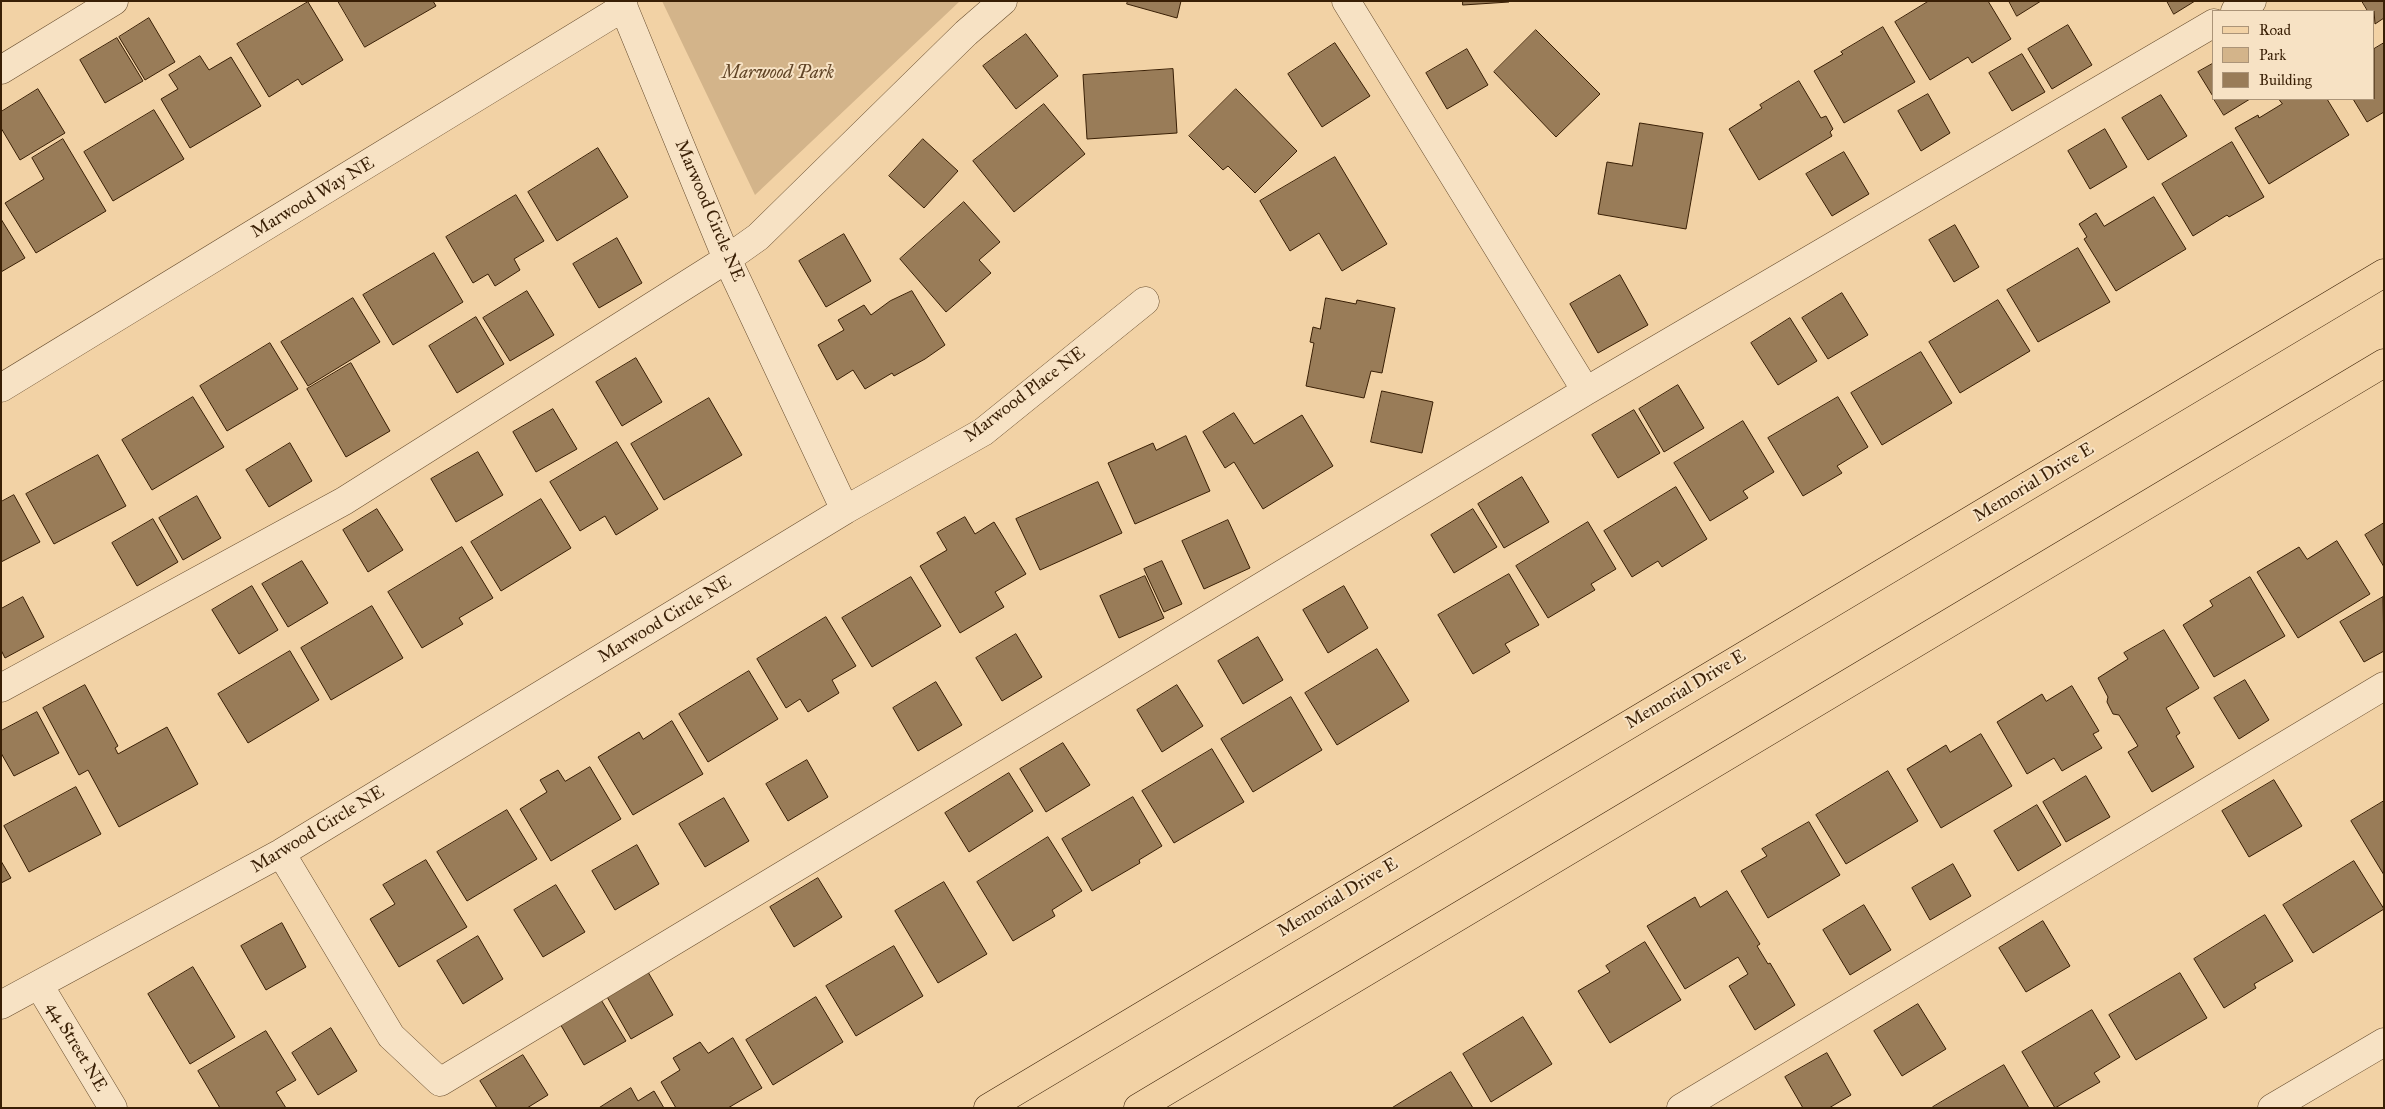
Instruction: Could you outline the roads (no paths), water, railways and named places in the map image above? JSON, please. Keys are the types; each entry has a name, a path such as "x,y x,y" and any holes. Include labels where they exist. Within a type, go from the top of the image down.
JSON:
{"main road":[{"name":"Memorial Drive E","path":"988,1108 2384,273"},
{"path":"1138,1108 2384,363"}],"street":[{"path":"1,70 114,1"},
{"path":"1,688 344,501 727,259 758,237 966,34 1003,1"},
{"path":"1346,1 1586,391"},
{"path":"2236,10 2252,1"},
{"name":"Marwood Circle NE","path":"1,1005 281,853 845,510 727,259 622,4"},
{"name":"Marwood Way NE","path":"1,388 622,4"},
{"path":"281,853 391,1036 440,1082 1586,391 2212,24"},
{"name":"Marwood Place NE","path":"845,510 983,432 1145,301"},
{"path":"1681,1108 1715,1099 2384,686"},
{"name":"44 Street NE","path":"39,985 113,1108"},
{"path":"2272,1108 2384,1042"}],"park label":[{"name":"Marwood Park","path":"778,74"}]}
